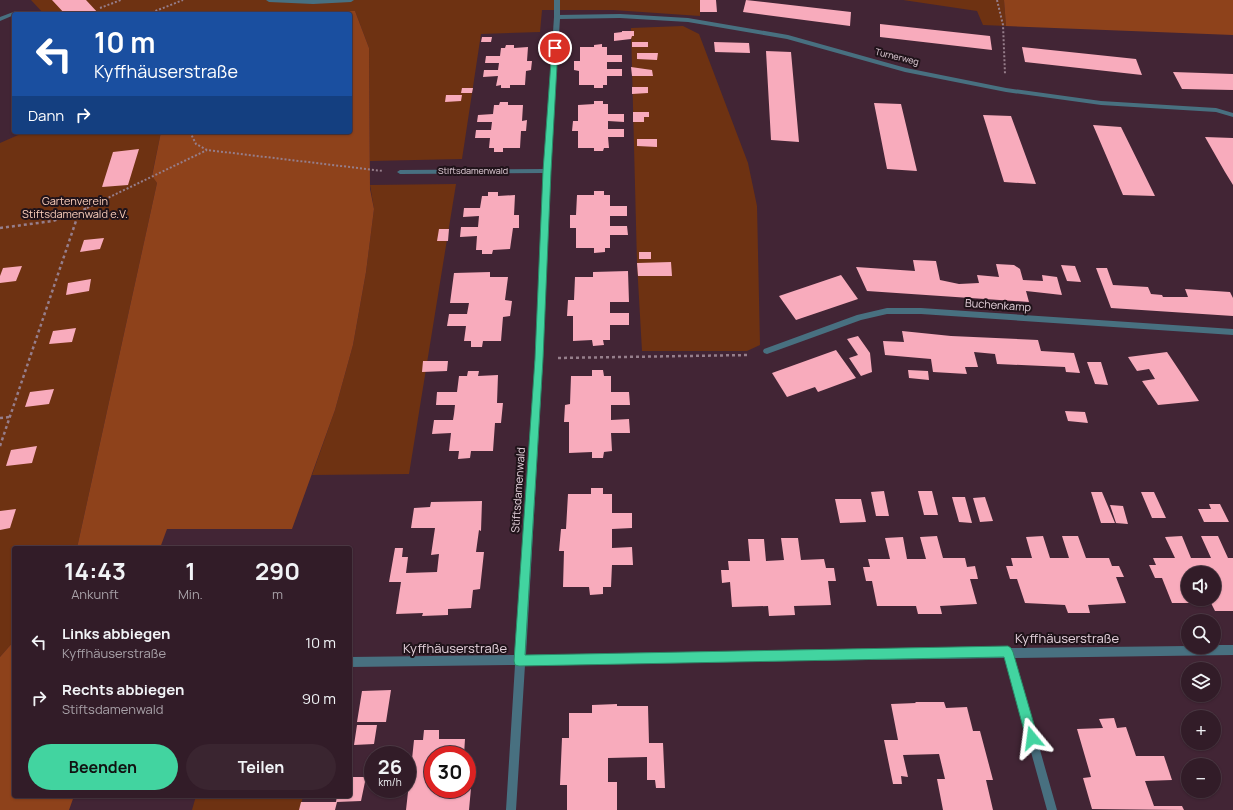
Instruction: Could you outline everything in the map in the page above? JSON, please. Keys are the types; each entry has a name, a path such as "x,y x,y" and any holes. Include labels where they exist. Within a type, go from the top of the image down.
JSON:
{"street":[{"path":"269,0 313,2 351,0"},
{"name":"Stiftsdamenwald","path":"511,810 519,661 539,359 547,171 557,0"},
{"path":"0,19 12,14"},
{"name":"Turnerweg","path":"557,17 620,16 688,20 788,36 905,70 1006,90 1101,103 1216,110 1233,115"},
{"name":"Stiftsdamenwald","path":"400,172 547,171"},
{"name":"Buchenkamp","path":"767,351 860,317 887,311 921,311 1233,332"},
{"name":"Kyffhäuserstraße","path":"352,662 519,661 1008,652 1233,650"},
{"path":"1008,652 1052,810"}],"path":[{"path":"100,8 121,0"},
{"path":"153,12 183,0"},
{"path":"997,0 1001,12 1003,28 1006,90"},
{"path":"191,134 193,141 198,147 207,150 372,171 400,172"},
{"path":"0,228 53,221 80,212 183,160 207,150"},
{"path":"0,446 80,212"},
{"path":"539,359 746,356 767,351"},
{"path":"0,418 10,417"}],"green space":[{"path":"31,0 700,0 700,16 613,10 542,10 540,32 481,34 462,159 370,161 369,48 355,11 42,12"},
{"path":"903,0 1004,0 1006,26 983,25 977,11"},
{"path":"683,26 699,34 748,163 757,206 760,345 747,351 642,351 637,263 631,28"},
{"name":"Gartenverein Stiftsdamenwald e.V.","path":"20,134 161,134 152,175 157,183 77,546 12,546 12,643 0,657 0,143"},
{"path":"456,184 409,474 312,475 335,410 353,345 366,272 374,209 370,185"},
{"path":"195,798 303,798 300,810 192,810"}],"shaded area":[{"path":"1004,0 1233,0 1233,35 1006,26"},
{"path":"355,11 369,48 370,189 374,209 366,272 353,345 335,410 292,529 167,529 161,546 77,546 157,183 152,176 161,134 352,134 352,12 336,12"},
{"path":"12,643 12,798 73,798 69,810 0,810 0,657"}],"building":[{"path":"52,0 86,0 97,12 63,12"},
{"path":"700,0 716,0 717,12 700,12"},
{"path":"746,0 851,12 850,26 743,12"},
{"path":"880,24 990,36 992,50 880,37"},
{"path":"634,31 634,36 632,36 631,39 614,41 614,33"},
{"path":"482,37 492,37 491,42 481,42"},
{"path":"632,42 648,42 648,47 632,47"},
{"path":"714,42 749,43 750,53 715,52"},
{"path":"602,44 602,47 607,47 607,55 622,55 622,62 607,62 607,69 622,69 622,76 607,76 607,85 603,85 603,88 594,88 594,85 579,85 579,71 574,70 574,61 580,61 580,47 594,47 594,45"},
{"path":"506,45 514,45 514,48 528,47 527,61 532,61 531,70 526,71 525,85 510,85 510,88 501,88 501,85 496,86 498,76 483,77 484,70 498,70 499,63 485,63 486,56 500,56 501,48 505,48"},
{"path":"1022,47 1136,59 1142,75 1025,62"},
{"path":"766,51 791,52 799,142 771,140"},
{"path":"637,53 658,53 657,60 637,59"},
{"path":"631,67 652,70 653,76 632,76"},
{"path":"1173,72 1233,74 1233,90 1182,89"},
{"path":"632,87 648,87 648,93 632,94"},
{"path":"462,88 473,88 472,93 461,93"},
{"path":"446,95 462,95 461,101 445,102"},
{"path":"594,101 603,101 603,104 608,104 608,114 624,114 624,122 608,121 608,129 624,129 624,137 608,137 609,148 604,148 603,151 594,151 594,148 578,148 578,131 572,131 573,121 578,121 578,105 594,104"},
{"path":"500,102 508,102 508,105 523,105 522,121 527,120 526,131 521,131 520,148 503,148 503,152 494,152 494,148 489,148 490,138 475,138 476,130 491,130 492,122 477,122 478,115 493,114 494,105 499,105"},
{"path":"874,103 901,104 917,171 887,169"},
{"path":"633,112 649,112 649,117 644,117 644,122 633,122"},
{"path":"983,115 1011,116 1036,184 1004,182"},
{"path":"1093,125 1121,127 1155,196 1123,195"},
{"path":"1205,137 1233,138 1233,185 1225,172"},
{"path":"637,139 657,139 657,147 637,146"},
{"path":"139,149 128,185 102,187 113,152"},
{"path":"594,191 604,191 604,195 610,195 610,206 627,206 627,216 610,216 610,226 627,226 628,235 610,235 610,248 605,248 605,252 594,253 594,248 576,248 576,228 570,228 570,215 576,215 577,195 594,195"},
{"path":"488,192 498,192 498,196 515,195 514,215 519,215 519,228 513,228 510,249 493,250 492,254 482,254 482,250 476,250 477,236 460,237 461,227 478,227 479,216 463,217 464,208 480,208 482,196 488,196"},
{"path":"439,229 449,229 448,241 437,241"},
{"path":"104,238 100,249 80,252 84,240"},
{"path":"639,252 651,252 651,259 639,259"},
{"path":"913,260 936,261 940,280 959,284 979,283 977,275 999,277 996,264 1014,265 1020,269 1023,280 1043,281 1042,275 1057,277 1062,295 1026,291 1029,302 867,291 856,267 915,271"},
{"path":"671,262 672,276 638,276 637,263"},
{"path":"1061,265 1075,266 1081,282 1067,281"},
{"path":"22,266 16,281 0,283 0,276 3,268"},
{"path":"1096,268 1107,268 1113,285 1148,287 1151,294 1162,295 1163,297 1188,297 1185,289 1230,292 1233,298 1233,316 1111,308"},
{"path":"628,271 629,302 610,302 610,313 629,313 629,325 610,325 610,340 603,340 604,345 593,346 592,340 573,341 573,316 567,316 568,300 574,300 575,277 593,277 593,272"},
{"path":"490,272 490,277 508,277 505,300 512,301 510,316 503,317 501,341 483,341 482,347 471,347 471,341 464,341 466,326 447,326 449,314 467,314 469,303 450,303 454,273"},
{"path":"841,275 858,299 796,320 779,296"},
{"path":"91,279 89,291 66,295 68,283"},
{"path":"76,328 72,342 49,344 53,331"},
{"path":"902,331 951,336 1038,340 1041,351 1074,353 1080,373 1066,372 1065,367 997,364 995,354 974,352 978,367 965,367 967,374 933,372 931,359 885,355 883,341 904,342"},
{"path":"858,336 870,353 872,372 861,376 849,358 858,355 847,339"},
{"path":"836,350 856,378 818,392 815,387 787,397 772,373"},
{"path":"1167,352 1199,401 1158,405 1142,381 1155,379 1149,369 1137,371 1128,357"},
{"path":"423,361 448,361 447,371 422,372"},
{"path":"1087,362 1101,362 1108,385 1095,384"},
{"path":"592,370 603,370 604,376 611,376 611,392 629,392 630,405 611,405 611,420 629,419 630,433 611,433 612,451 604,452 603,458 592,458 592,452 569,453 569,422 564,422 565,405 570,404 571,376 592,376"},
{"path":"908,370 928,371 929,380 909,378"},
{"path":"468,371 479,371 478,376 498,375 497,403 503,403 501,423 495,423 493,451 471,451 470,458 458,459 459,451 449,451 451,433 432,434 434,420 453,420 454,414 455,405 436,405 437,392 457,392 459,376 467,376"},
{"path":"54,389 49,404 25,407 30,392"},
{"path":"1065,411 1085,412 1088,423 1068,421"},
{"path":"37,446 32,463 6,466 11,450"},
{"path":"591,488 603,488 603,494 612,494 612,513 632,513 632,528 612,529 612,548 632,547 633,565 612,565 611,587 603,587 603,594 590,595 589,587 563,587 564,551 559,551 561,529 566,529 568,494 591,494"},
{"path":"884,491 889,516 876,516 871,492"},
{"path":"918,491 932,491 938,515 924,515"},
{"path":"1091,492 1102,492 1115,523 1101,523"},
{"path":"1141,492 1154,492 1166,518 1152,518"},
{"path":"952,497 965,497 972,523 959,522"},
{"path":"985,497 993,521 980,522 973,498"},
{"path":"835,499 861,499 866,522 840,523"},
{"path":"482,501 481,531 479,530 476,552 484,552 480,589 473,590 471,608 448,609 448,615 422,616 423,613 396,614 401,582 389,582 395,548 403,548 402,557 408,557 406,573 437,572 439,554 431,555 435,528 411,528 414,508 430,507 431,502"},
{"path":"1209,504 1220,504 1229,522 1204,522 1198,509 1211,509"},
{"path":"1110,505 1123,506 1128,524 1116,523"},
{"path":"16,509 10,528 0,530 0,511"},
{"path":"937,536 943,558 965,558 967,567 975,566 978,579 970,579 977,604 940,606 942,614 918,614 916,606 877,606 872,581 866,581 863,567 870,567 868,559 890,559 885,538 903,537 907,559 926,559 920,537"},
{"path":"1043,536 1050,558 1069,558 1062,536 1078,536 1086,558 1109,558 1112,566 1119,566 1124,577 1116,577 1126,603 1088,605 1090,613 1068,613 1065,605 1025,603 1017,579 1010,579 1006,566 1013,566 1011,558 1032,558 1026,537"},
{"path":"1182,536 1191,558 1211,558 1201,536 1218,536 1228,558 1233,558 1233,611 1215,611 1212,606 1221,606 1221,566 1181,566 1181,603 1172,603 1162,578 1155,578 1149,565 1156,565 1153,558 1175,558 1165,537"},
{"path":"781,538 798,538 801,560 824,559 826,568 834,568 836,581 828,581 831,605 794,606 795,615 769,616 768,606 732,607 730,582 722,583 721,570 729,570 728,561 750,561 748,539 764,539 766,561 784,560"},
{"path":"391,690 386,722 357,722 362,691"},
{"path":"915,702 944,702 946,708 967,707 973,731 980,731 993,780 986,780 993,810 943,810 937,779 945,779 939,754 903,755 908,777 901,776 902,784 893,784 884,740 898,740 891,704 916,703"},
{"path":"617,704 617,706 648,706 649,743 663,743 665,788 656,788 655,780 647,780 647,757 608,758 608,782 617,782 617,810 567,810 567,785 560,785 562,738 569,738 569,713 592,713 592,705"},
{"path":"1114,718 1117,728 1126,727 1136,756 1164,756 1172,780 1145,781 1154,806 1182,806 1184,810 1092,809 1083,778 1091,777 1077,729 1103,728 1099,719"},
{"path":"357,725 377,725 374,744 354,745"},
{"path":"424,730 439,730 439,739 465,739 465,746 424,746 424,798 470,798 469,810 406,810 407,798 416,798 416,746 413,746 414,740 423,740"},
{"path":"352,777 364,777 361,801 336,802 337,798 352,798"},
{"path":"301,802 337,802 335,810 299,810"}],"route":[{"path":"555,48 547,171 539,359 519,661 1008,652 1032,738"}]}
